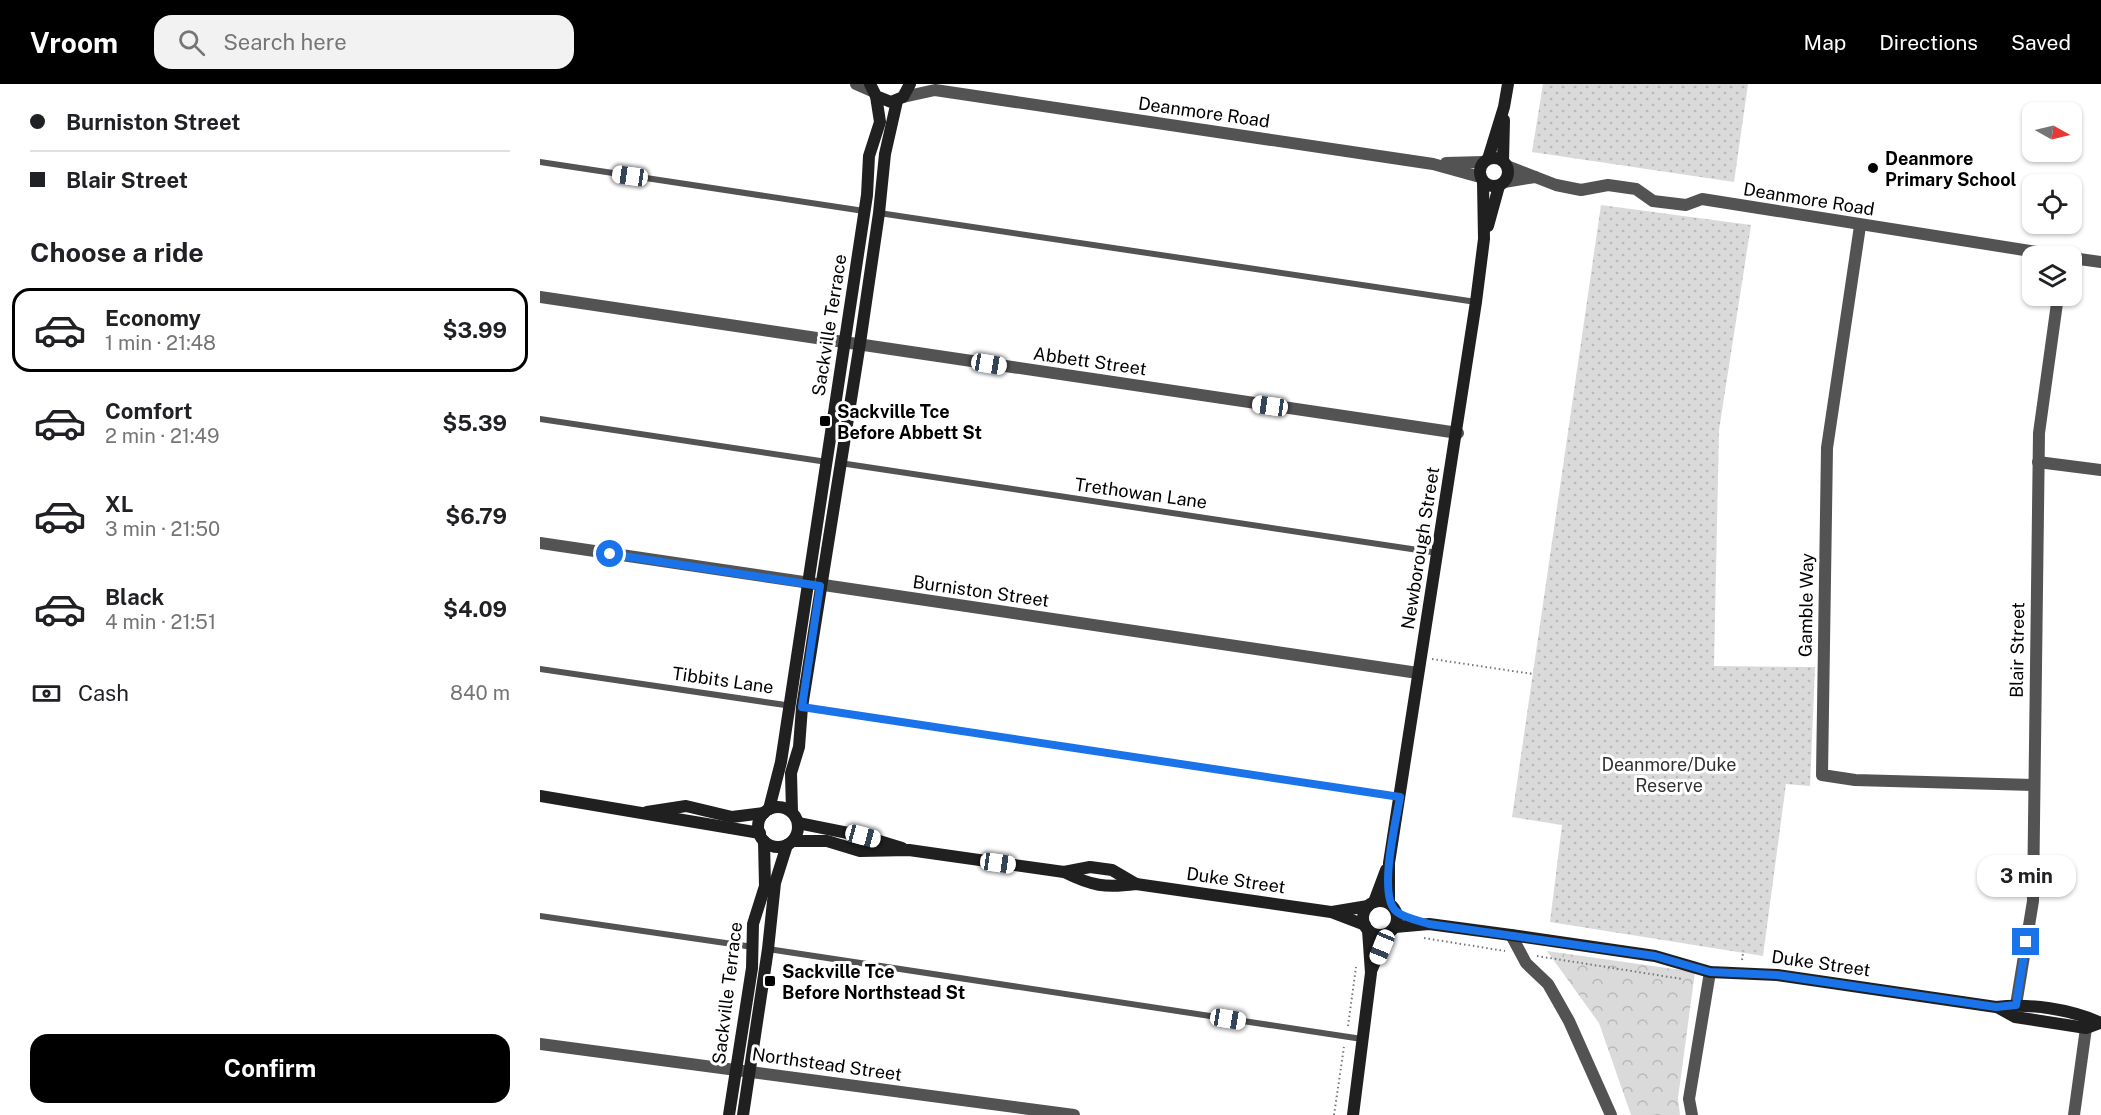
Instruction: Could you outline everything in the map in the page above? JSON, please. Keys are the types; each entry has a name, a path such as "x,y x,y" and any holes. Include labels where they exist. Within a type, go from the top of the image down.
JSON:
{"main road":[{"name":"Sackville Terrace","path":"767,811 777,784 820,586 860,343 885,154 900,99 910,84"},
{"name":"Newborough Street","path":"1371,904 1389,863 1420,657 1458,433 1484,239 1479,170 1486,160 1504,107 1509,84"},
{"path":"873,90 886,101 900,99"},
{"name":"Sackville Terrace","path":"795,818 791,773 799,747 795,706 807,584 864,212 869,156 880,122 873,90"},
{"name":"Newborough Street","path":"1484,239 1502,184 1507,177 1504,107"},
{"path":"1486,160 1498,158 1505,163"},
{"path":"1481,179 1487,185 1502,184"},
{"path":"540,796 646,812 667,819 762,837 775,847 790,843 795,818 781,807 732,817 686,806 646,812"},
{"path":"762,837 759,822 767,811"},
{"name":"Duke Street","path":"795,818 909,850 1064,872 1088,884 1110,887 1136,884 1331,912 1379,935 1429,924"},
{"name":"Sackville Terrace","path":"729,1115 753,947 753,924 765,886 762,837"},
{"name":"Duke Street","path":"790,843 827,841 860,852 909,850"},
{"name":"Sackville Terrace","path":"742,1115 768,949 775,883 790,843"},
{"name":"Newborough Street","path":"1389,863 1393,908"},
{"name":"Duke Street","path":"1064,872 1090,867 1112,870 1136,884"},
{"path":"1353,1115 1371,973 1369,945 1363,916 1371,904"},
{"name":"Duke Street","path":"1331,912 1371,904 1393,908 1429,924 1655,956 1710,972 1741,971 1996,1007 2016,1005 2085,1014 2101,1023"},
{"path":"1371,973 1391,931 1393,908"},
{"name":"Duke Street","path":"1996,1007 2015,1017 2086,1028 2101,1023"}],"street":[{"path":"855,84 873,90"},
{"name":"Deanmore Road","path":"900,99 930,87 1433,164 1481,179"},
{"name":"Deanmore Road","path":"1433,164 1486,160"},
{"name":"Deanmore Road","path":"1505,163 1556,185 1588,190 1608,184 1636,189 1653,201 1686,205 1702,199 2022,250"},
{"path":"1502,184 1536,177"},
{"name":"Gamble Way","path":"1860,226 1827,448 1822,775 1855,780 2032,785"},
{"path":"2082,259 2101,262"},
{"name":"Abbett Street","path":"540,297 845,340 1035,372 1458,433"},
{"name":"Blair Street","path":"2016,1005 2033,901 2032,785 2038,462 2057,306"},
{"path":"2038,462 2101,470"},
{"name":"Burniston Street","path":"540,543 1418,673"},
{"path":"1511,935 1526,963 1548,984 1569,1021 1611,1115"},
{"path":"1692,1115 1689,1099 1710,972"},
{"path":"2074,1115 2086,1028"},
{"name":"Northstead Street","path":"540,1044 1074,1115"}],"lane":[{"path":"540,162 864,212"},
{"path":"879,213 1476,302"},
{"path":"540,419 827,462"},
{"name":"Trethowan Lane","path":"840,463 1438,553"},
{"name":"Tibbits Lane","path":"540,669 1400,797"},
{"path":"540,916 753,947"},
{"path":"768,949 1362,1039"}],"path":[{"path":"1420,657 1533,674"},
{"path":"1415,937 1688,980"},
{"path":"1334,1115 1360,944 1369,945"},
{"path":"1741,971 1743,953"}],"green space":[{"path":"1543,84 1748,84 1734,182 1532,152"},
{"name":"Deanmore/Duke Reserve","path":"1601,205 1751,225 1719,430 1714,666 1815,667 1810,786 1786,784 1763,956 1550,922 1562,825 1512,817"},
{"path":"1547,951 1695,972 1678,1098 1680,1115 1631,1115 1599,1023"}],"place":[{"name":"Deanmore Primary School","path":"1873,168"},
{"name":"Sackville Tce Before Abbett St","path":"825,421"},
{"name":"Sackville Tce Before Northstead St","path":"770,981"}],"route":[{"path":"610,554 820,586 802,707 1400,797 1389,863 1389,903 1397,912 1429,924 1655,956 1676,960 1710,972 1741,971 1777,975 1996,1007 2016,1005 2026,942"}]}
